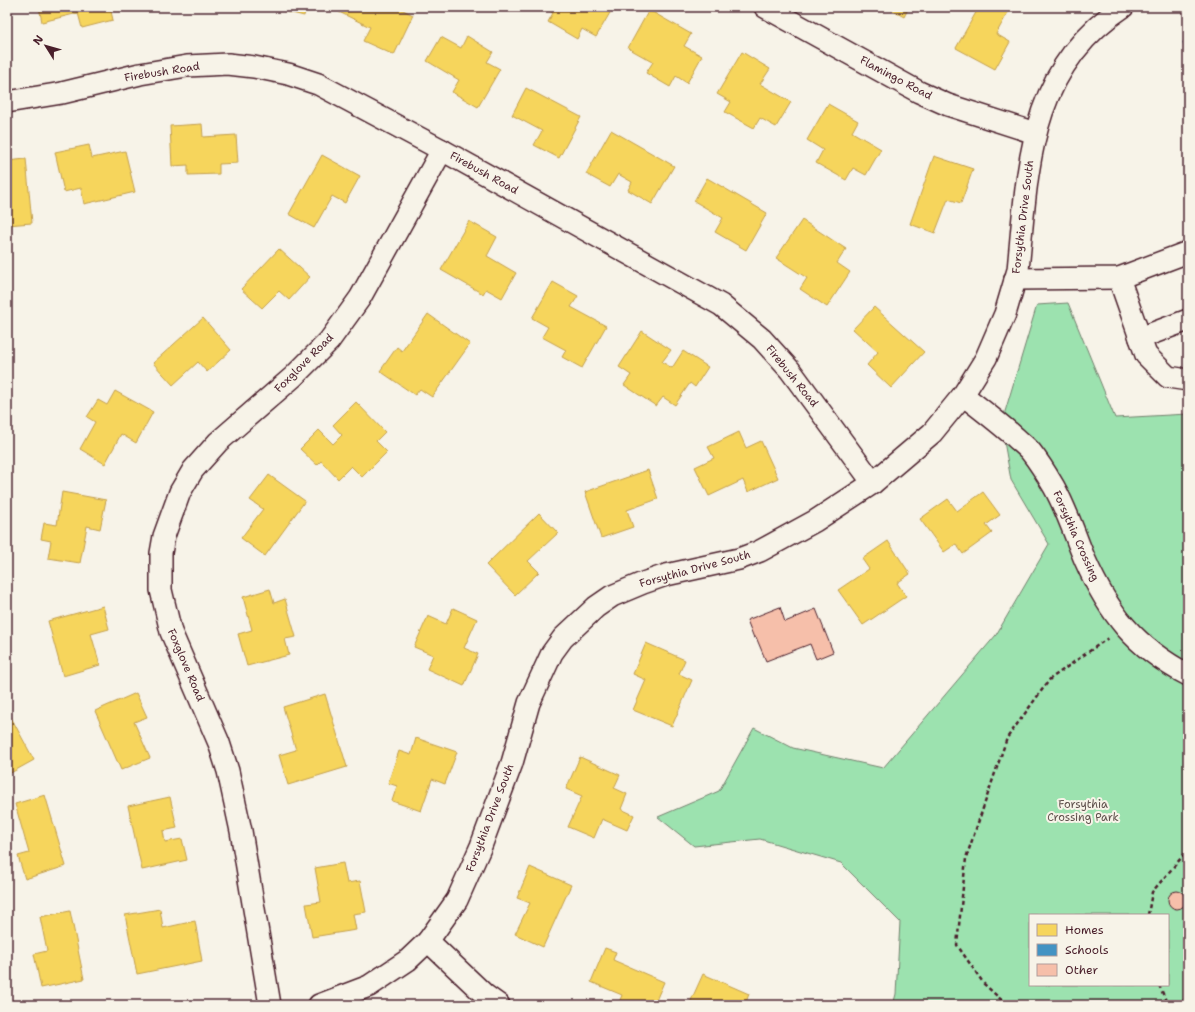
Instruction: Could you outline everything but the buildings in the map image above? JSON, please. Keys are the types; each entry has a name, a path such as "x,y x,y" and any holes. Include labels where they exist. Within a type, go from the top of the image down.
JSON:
{"street":[{"name":"Flamingo Road","path":"765,7 919,92 948,105 1035,133"},
{"name":"Forsythia Drive South","path":"319,1005 378,982 408,960 428,942 457,900 481,846 512,763 529,703 552,653 563,638 596,607 612,596 643,582 666,575 739,559 760,551 815,521 873,483 932,433 963,395 986,358 1005,314 1018,270 1028,170 1035,133 1049,92 1057,77 1078,46 1090,32 1123,7"},
{"name":"Firebush Road","path":"7,102 62,93 140,74 187,66 228,64 254,67 288,74 318,84 442,150 721,305 762,339 790,370 873,483"},
{"name":"Foxglove Road","path":"270,1005 241,831 228,771 219,744 171,632 161,590 161,554 164,536 180,492 193,470 218,442 293,377 329,341 360,298 442,150"},
{"path":"1015,279 1120,278 1188,252"},
{"path":"1120,278 1146,355 1168,378 1188,380"},
{"path":"1140,338 1188,320"},
{"name":"Forsythia Crossing","path":"963,395 1001,424 1030,451 1054,487 1064,506 1086,560 1105,600 1120,622 1139,642 1160,658 1188,675"},
{"path":"428,942 485,995 499,1005"}],"path":[{"path":"1007,1005 984,984 956,945 966,858 1007,738 1050,679 1113,635"},
{"path":"1148,914 1152,892 1188,850"},
{"path":"1159,986 1168,1005"}],"green space":[{"name":"Forsythia Crossing Park","path":"1068,303 1115,418 1188,414 1188,1005 893,1005 896,994 900,922 841,863 760,839 694,846 658,817 719,791 754,728 793,748 883,768 996,635 1049,544 1011,480 1001,425 1037,305"}]}
